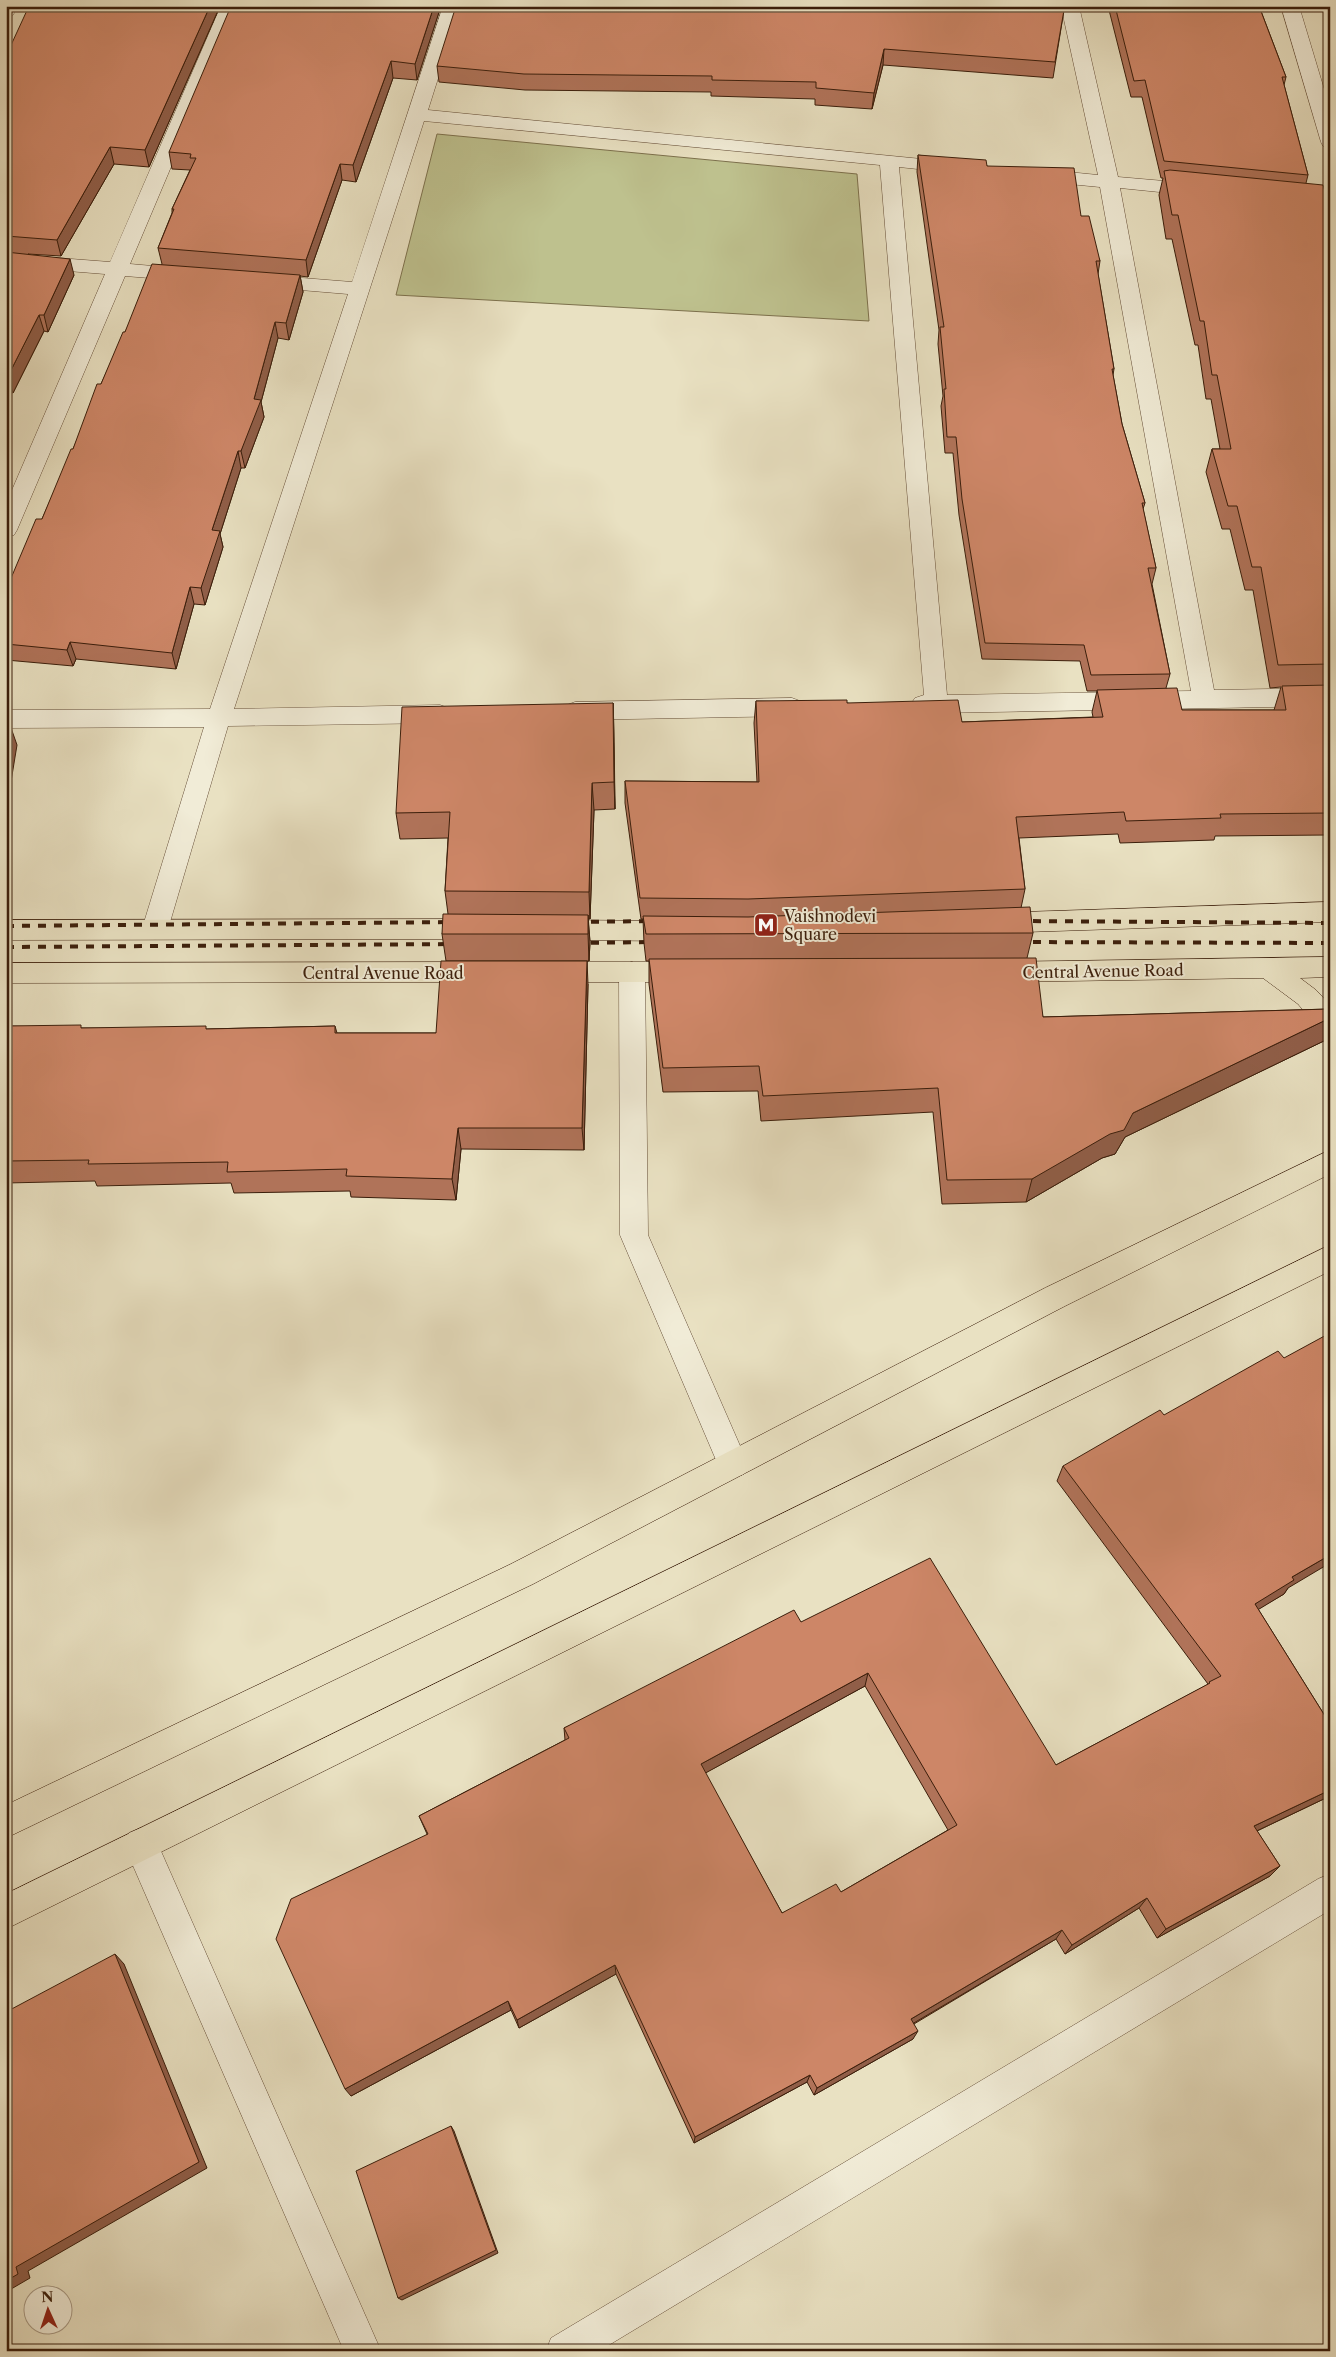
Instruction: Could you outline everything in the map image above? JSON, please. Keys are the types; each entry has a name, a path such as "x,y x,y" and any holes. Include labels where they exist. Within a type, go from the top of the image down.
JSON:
{"main road":[{"path":"972,924 1330,912"},
{"path":"6,930 498,930"},
{"path":"528,930 708,932"},
{"name":"Central Avenue Road","path":"976,972 1330,967"},
{"path":"1269,969 1307,997 1330,1024"},
{"name":"Central Avenue Road","path":"6,973 710,972"},
{"path":"6,1822 522,1574 1055,1298 1330,1161"},
{"path":"6,1912 1330,1257"}],"street":[{"path":"6,12 10,6"},
{"path":"6,530 230,6"},
{"path":"155,929 219,718 452,6"},
{"path":"868,6 937,11"},
{"path":"1290,6 1330,142"},
{"path":"1066,15 1109,181 1204,699"},
{"path":"417,115 975,168"},
{"path":"889,160 936,704"},
{"path":"1023,173 1215,191"},
{"path":"6,260 204,276"},
{"path":"243,280 360,289"},
{"path":"896,705 1330,697"},
{"path":"558,712 817,706"},
{"path":"6,719 458,714"},
{"path":"632,972 634,1235 733,1464"},
{"path":"141,1845 363,2351"},
{"path":"564,2351 1330,1891"}],"green space":[{"path":"437,134 857,174 869,321 396,295"}],"building":[{"path":"29,6 210,6 145,150 110,147 57,240 6,236 6,56"},
{"path":"231,6 434,6 415,64 391,61 353,165 340,164 306,260 158,248 174,209 172,209 196,158 190,158 191,154 169,152"},
{"path":"456,6 848,6 887,8 887,6 1009,6 1064,10 1055,62 884,49 874,93 816,88 816,82 712,80 712,76 524,74 437,66"},
{"path":"1115,6 1259,6 1286,77 1282,77 1308,175 1164,161 1145,80 1134,81"},
{"path":"918,155 986,160 987,166 1074,168 1081,216 1089,216 1100,261 1096,261 1114,369 1112,369 1122,424 1145,503 1142,503 1156,568 1148,568 1170,674 1091,675 1084,645 985,643 962,499 956,437 947,437 944,389 946,389 940,327 944,327"},
{"path":"1170,170 1323,185 1330,208 1330,664 1278,665 1261,567 1252,567 1237,506 1228,506 1212,449 1231,449 1217,375 1212,375 1204,321 1200,321 1178,215 1172,215 1164,171"},
{"path":"6,252 70,259 44,315 39,315 8,376 6,376"},
{"path":"152,264 300,275 286,323 275,322 254,399 261,400 241,451 238,451 212,530 220,531 201,588 190,587 172,653 70,642 67,650 6,644 6,590 36,519 42,519 71,449 73,449 97,384 101,384 123,332 125,332"},
{"path":"1330,685 1330,813 1220,814 1221,818 1126,821 1124,812 1016,817 1025,889 748,899 640,898 625,781 759,782 756,701 847,700 847,703 958,700 962,722 1103,717 1097,690 1177,688 1182,710 1286,710 1282,686"},
{"path":"613,703 614,782 592,783 589,892 445,891 450,812 396,813 402,707"},
{"path":"6,725 10,725 6,744"},
{"path":"1030,907 1033,933 646,934 643,916 748,917"},
{"path":"443,914 588,915 588,934 442,934"},
{"path":"1036,958 1043,1017 1330,1009 1330,1018 1133,1113 1124,1130 1110,1134 1032,1179 947,1180 938,1088 763,1096 759,1066 663,1068 649,959"},
{"path":"441,961 587,961 582,1128 458,1128 452,1179 346,1176 347,1169 227,1172 228,1162 88,1164 89,1160 6,1161 6,1026 81,1025 81,1028 206,1026 206,1029 335,1026 335,1033 436,1033"},
{"path":"1330,1333 1330,1555 1292,1577 1294,1580 1255,1604 1330,1724 1330,1790 1254,1826 1280,1866 1166,1929 1147,1898 1072,1945 1062,1930 911,2019 918,2031 817,2088 810,2075 695,2137 615,1965 517,2020 508,2001 345,2089 276,1939 291,1899 428,1834 419,1816 569,1738 564,1728 794,1610 801,1622 930,1558 1056,1765 1221,1676 1063,1466 1160,1410 1164,1415 1278,1351 1284,1358","holes":["868,1673 957,1825 841,1892 836,1884 782,1913 701,1764"]},
{"path":"115,1954 199,2162 16,2267 18,2274 6,2281 6,2012"},
{"path":"451,2126 496,2250 398,2298 356,2171"}],"railway":[{"path":"575,922 657,921"},
{"path":"1017,921 1330,923"},
{"path":"6,926 457,922"},
{"path":"575,943 657,942"},
{"path":"1017,942 1330,943"},
{"path":"6,947 457,944"}],"place":[{"name":"Vaishnodevi Square","path":"766,925"}]}
